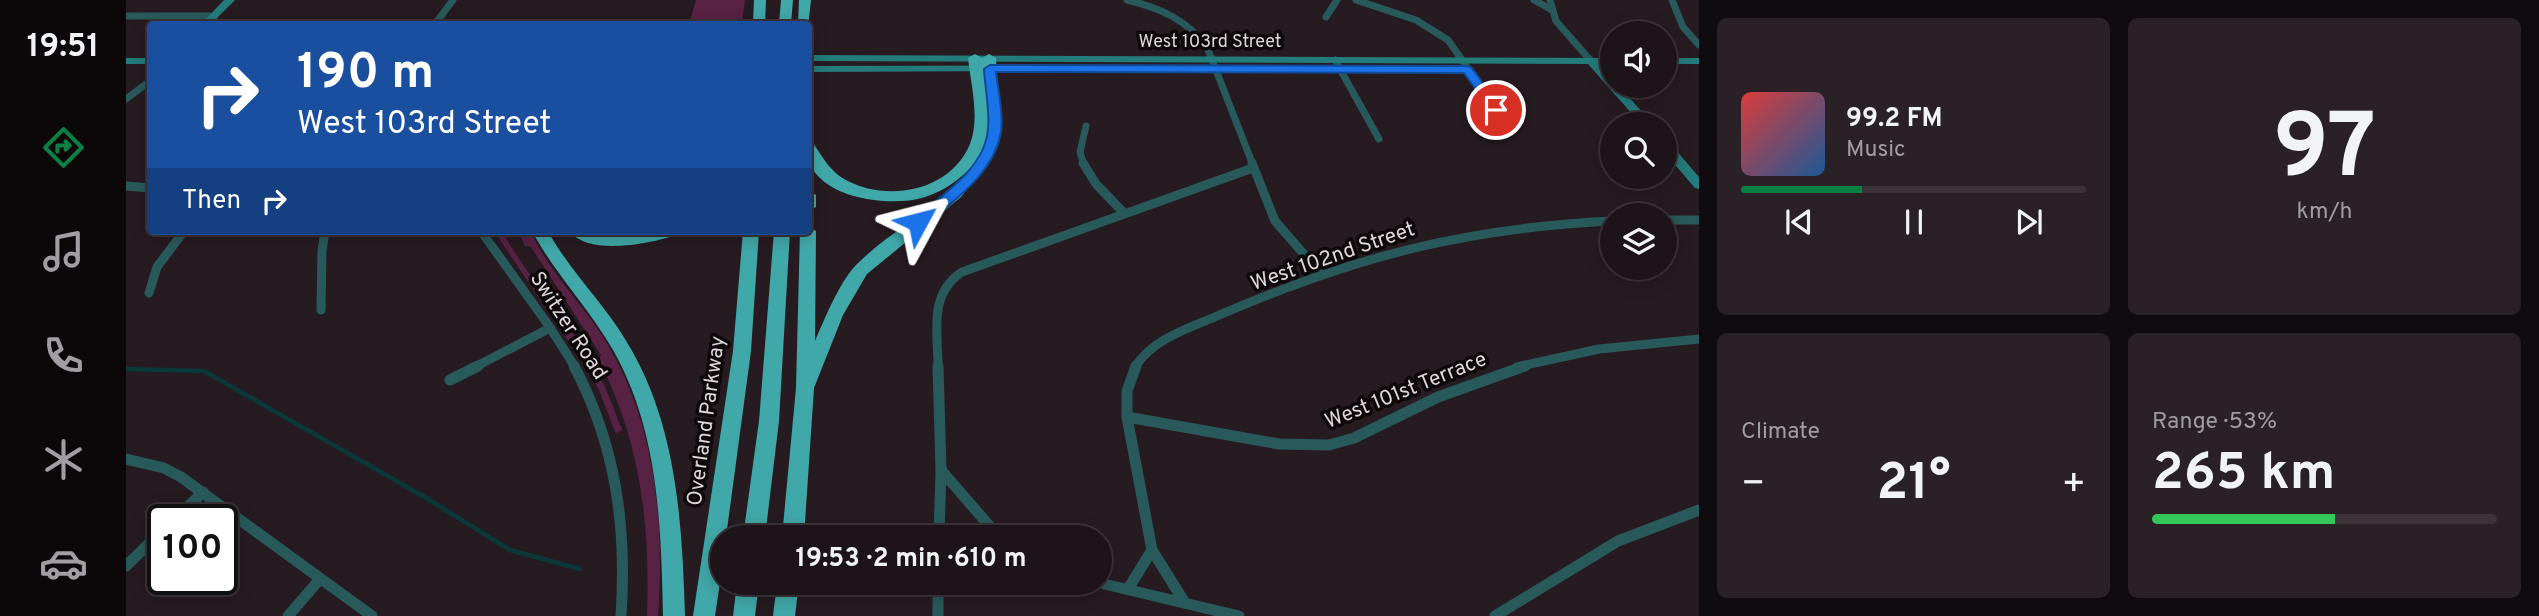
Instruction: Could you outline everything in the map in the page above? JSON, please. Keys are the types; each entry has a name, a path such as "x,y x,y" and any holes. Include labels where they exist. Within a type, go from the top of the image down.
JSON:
{"highway":[{"path":"759,21 760,0"},
{"path":"785,21 787,0"},
{"path":"804,21 805,1"},
{"path":"812,152 826,173 851,190 876,196 897,197 933,189 955,176 977,142 982,63"},
{"path":"805,388 835,314 861,270 956,193 968,181 990,149 995,130 982,63"},
{"path":"542,235 621,347 643,393 660,448 666,479 673,547 674,616"},
{"path":"588,235 618,241 656,235"},
{"name":"Overland Parkway","path":"704,616 743,351 751,235"},
{"path":"756,525 769,421 782,235"},
{"path":"794,525 805,388 808,235"},
{"path":"744,616 747,595"},
{"path":"784,616 787,595"}],"main road":[{"path":"209,21 230,0"},
{"name":"West 103rd Street","path":"812,58 857,63 1600,66"},
{"path":"126,61 147,61"},
{"path":"1677,61 1699,61"},
{"name":"West 103rd Street","path":"812,69 857,63"},
{"name":"West 103rd Street","path":"1595,65 1600,64"},
{"path":"1595,65 1600,71"},
{"path":"126,69 147,69"},
{"path":"1677,69 1699,69"},
{"path":"1624,98 1636,112"},
{"path":"1677,159 1699,185"}],"street":[{"path":"437,21 453,0"},
{"path":"1127,0 1156,8 1182,20 1200,36 1275,220 1288,239 1322,275"},
{"path":"1326,18 1337,0"},
{"path":"1356,0 1428,25 1448,40 1510,127"},
{"path":"1534,0 1552,10"},
{"path":"1550,0 1561,27 1595,65"},
{"path":"1672,0 1682,27 1699,45"},
{"path":"126,16 214,16"},
{"path":"1338,65 1380,139"},
{"path":"126,99 147,83"},
{"path":"1086,126 1078,144 1083,165 1124,213"},
{"path":"939,525 941,470 937,298 944,286 953,277 978,265 1253,168"},
{"path":"126,186 147,188"},
{"path":"1677,220 1699,220"},
{"name":"West 102nd Street","path":"1152,550 1124,396 1129,376 1138,361 1151,348 1168,337 1379,255 1474,234 1543,225 1600,222"},
{"path":"149,293 157,267 181,235"},
{"path":"321,310 324,295 320,262 324,235"},
{"name":"Switzer Road","path":"484,235 550,328 586,388 605,433 614,469 623,545 621,616"},
{"path":"450,380 550,328"},
{"name":"West 101st Terrace","path":"1127,417 1279,444 1329,445 1354,438 1438,397 1514,368 1599,348 1699,339"},
{"path":"126,459 164,468 203,492 372,616"},
{"path":"941,470 989,525"},
{"path":"191,504 203,492"},
{"path":"1495,616 1593,553 1633,532 1699,510"},
{"path":"126,566 147,546"},
{"path":"1128,589 1152,550 1185,603"},
{"path":"288,616 320,579"},
{"path":"1112,586 1240,616"},
{"path":"938,595 938,616"}],"shaded area":[{"path":"696,0 745,0 742,21 690,21"},
{"path":"497,235 505,235 591,360 622,430 616,434 599,390"},
{"path":"520,235 533,235 546,259 603,337 635,402 653,472 657,508 660,544 658,616 647,616 647,549 640,485 625,422 599,360 601,355 531,247 525,246"}],"waterway":[{"path":"126,369 204,371 428,499 510,550 580,569"}],"route":[{"path":"918,222 968,181 990,149 995,130 990,69 1467,69 1496,110"}]}
